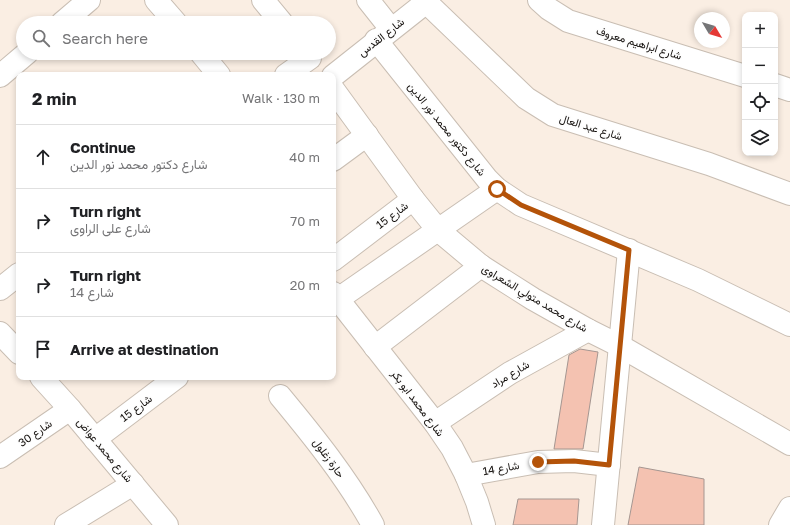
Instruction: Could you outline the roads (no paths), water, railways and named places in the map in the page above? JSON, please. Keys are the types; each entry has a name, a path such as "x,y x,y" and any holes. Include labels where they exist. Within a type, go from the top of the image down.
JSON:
{"street":[{"path":"70,16 89,0"},
{"path":"156,0 170,16"},
{"path":"263,0 276,16"},
{"name":"شارع دكتور محمد نور الدين","path":"368,0 383,35 497,189 521,205 698,280 790,325"},
{"name":"شارع ابراهيم معروف","path":"538,0 550,10 568,20 742,75"},
{"name":"شارع القدس","path":"336,74 427,1"},
{"name":"شارع عبد العال","path":"427,1 538,108 553,115 709,164 790,194"},
{"path":"0,76 19,60"},
{"path":"207,60 217,72"},
{"path":"289,72 302,60"},
{"path":"312,60 321,72"},
{"path":"778,86 790,90"},
{"name":"شارع محمد متولي الشعراوى","path":"336,93 413,199 438,230 480,266 588,330 620,346 790,444"},
{"path":"336,158 367,135"},
{"path":"336,295 438,230 497,189"},
{"name":"شارع 15","path":"336,258 413,199"},
{"path":"603,525 629,250"},
{"path":"375,347 480,266"},
{"path":"0,288 16,276"},
{"name":"شارع محمد ابو بكر","path":"336,297 435,423 452,448 466,475 477,502 484,525"},
{"name":"شارع مراد","path":"435,423 510,373 588,330"},
{"path":"0,333 16,350"},
{"name":"شارع محمد عواض","path":"44,380 96,439 167,525"},
{"name":"شارع 15","path":"96,439 174,380"},
{"name":"حارة زغلول","path":"280,396 335,465 359,500 373,525"},
{"name":"شارع 30","path":"0,458 70,409"},
{"name":"شارع 14","path":"466,475 538,462 574,461 609,465"},
{"path":"66,525 134,484"},
{"path":"780,525 790,508"}]}
